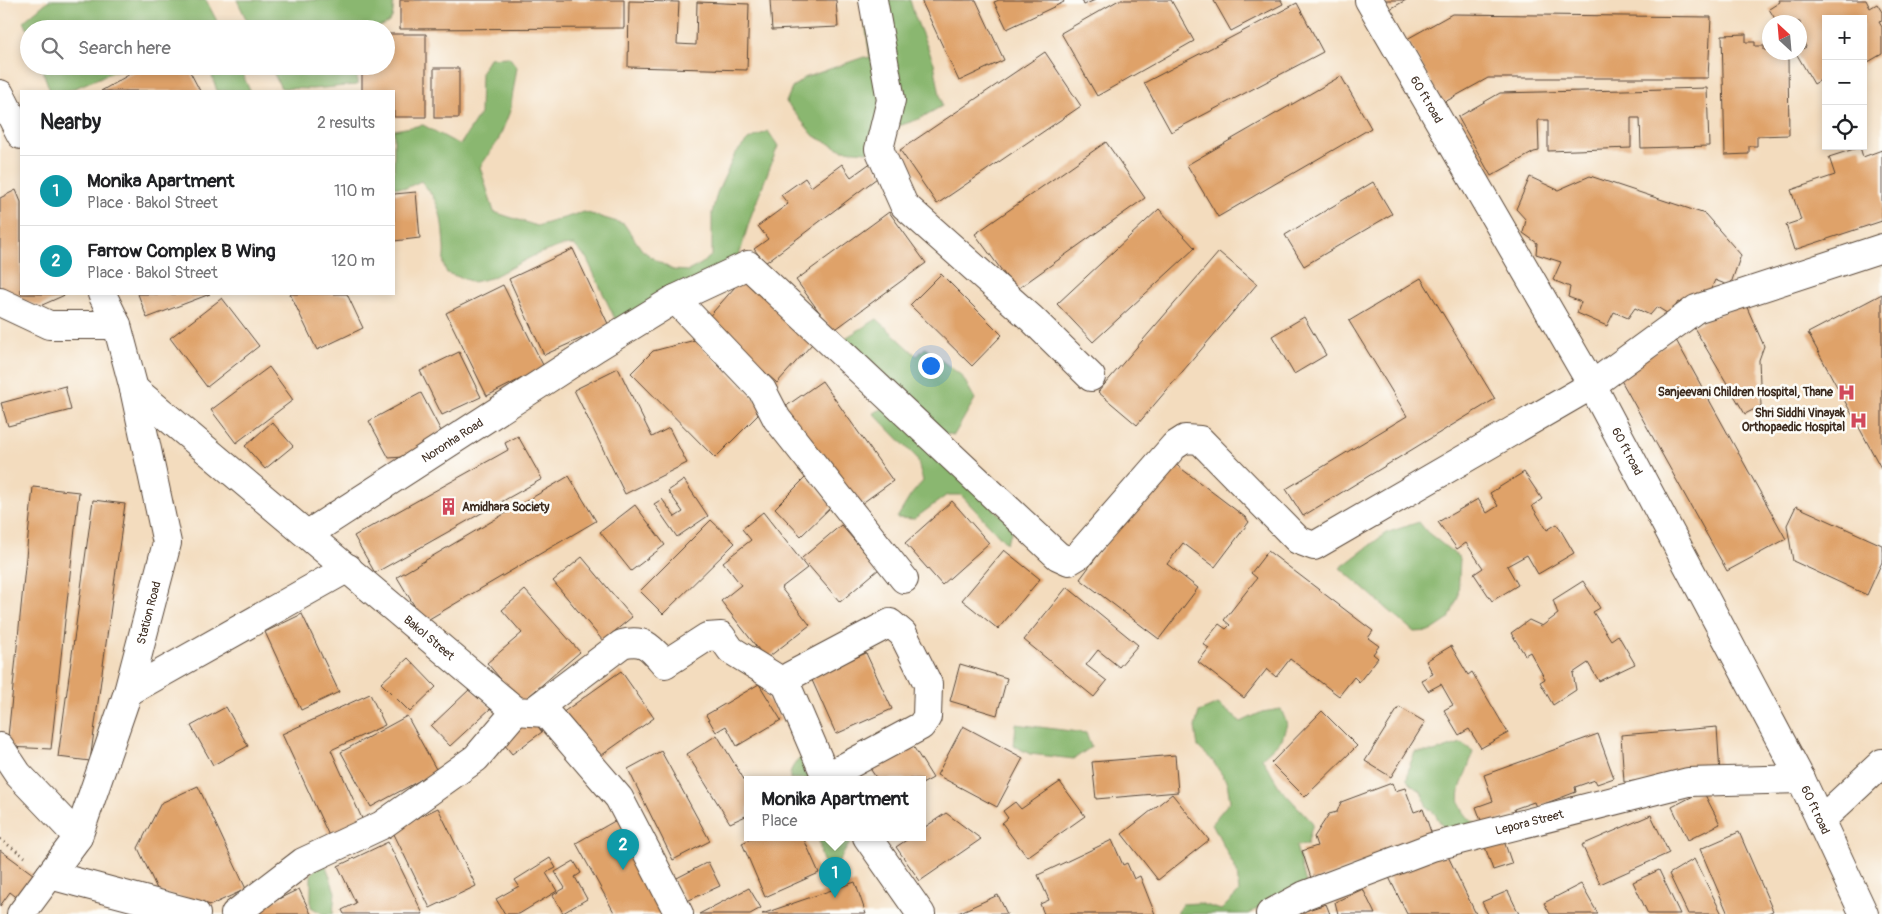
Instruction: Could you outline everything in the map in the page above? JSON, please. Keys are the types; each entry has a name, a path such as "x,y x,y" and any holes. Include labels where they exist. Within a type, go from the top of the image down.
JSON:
{"street":[{"path":"873,0 891,100 879,149 904,205 1032,319 1091,376"},
{"name":"60 ft road","path":"1369,0 1592,385 1801,779 1864,914"},
{"path":"0,94 20,132"},
{"path":"1592,385 1696,309 1882,248"},
{"name":"Noronha Road","path":"308,534 597,347 675,299 748,265 1058,556 1069,561 1079,554 1174,446 1185,439 1200,440 1298,540 1314,546 1592,385"},
{"name":"Station Road","path":"21,914 78,837 128,692 167,543 134,389 118,325 103,295"},
{"path":"675,299 762,390 777,419 904,579"},
{"path":"0,302 49,325 118,325"},
{"name":"Bakol Street","path":"134,389 348,568 524,711 546,713 619,798 679,914"},
{"path":"128,692 348,568"},
{"path":"786,684 790,676 890,623 903,634 928,684 927,717 921,726 831,776"},
{"path":"235,914 303,862 382,824 476,758 524,711 622,644 633,641 649,646 665,664 707,637 721,636 731,650 786,684 826,776"},
{"path":"0,747 18,774 78,837"},
{"path":"1821,820 1882,763"},
{"name":"Lepora Street","path":"1270,914 1304,895 1432,847 1462,839 1688,782 1801,779"},
{"path":"870,841 921,914"},
{"path":"50,874 196,914"}],"green space":[{"path":"49,0 206,0 216,20 25,20"},
{"path":"237,0 393,0 393,13 390,20 247,20"},
{"path":"862,0 910,0 934,63 942,106 919,119 893,128 867,152 843,150 814,136 786,102 792,88 804,78 864,57 870,58"},
{"path":"509,57 517,67 510,111 498,141 480,167 494,212 537,226 584,212 624,224 642,250 673,270 688,271 712,255 712,213 717,193 735,154 748,140 768,131 778,146 751,216 739,256 624,319 615,319 587,259 574,245 561,246 535,255 491,278 473,282 447,273 444,263 441,219 433,197 421,181 406,188 395,187 395,130 423,125 460,145 480,114 481,73 489,58"},
{"path":"44,75 106,75 70,90 50,90"},
{"path":"212,75 243,75 250,90 217,90"},
{"path":"274,75 357,75 357,85 312,89 281,88"},
{"path":"877,319 917,356 925,348 962,376 975,399 954,435 942,433 842,340"},
{"path":"886,407 1014,528 1006,543 961,495 947,495 914,519 897,518 911,495 923,481 917,458 873,413"},
{"path":"1419,522 1427,532 1460,558 1458,597 1449,619 1431,631 1414,632 1340,568 1386,533"},
{"path":"1218,704 1241,722 1262,712 1281,709 1287,724 1282,739 1262,758 1280,788 1313,823 1307,845 1296,846 1306,883 1248,914 1177,914 1182,904 1199,903 1221,910 1239,892 1237,872 1212,823 1230,801 1227,782 1212,760 1198,747 1195,727 1199,712"},
{"path":"1016,724 1086,733 1091,747 1074,759 1030,754 1014,746"},
{"path":"1461,743 1473,751 1462,782 1459,799 1461,808 1477,825 1446,832 1435,814 1427,807 1421,791 1407,780 1409,767 1415,752 1434,752"},
{"path":"814,750 842,776 790,776 794,765"},
{"path":"819,841 851,841 834,868 827,872 821,855"},
{"path":"323,857 335,892 333,914 323,914 311,907 311,875"}],"building":[{"path":"400,0 624,0 624,28 400,29"},
{"path":"770,0 836,0 838,27 772,30"},
{"path":"921,0 976,0 1004,60 959,81"},
{"path":"999,0 1063,0 1064,2 1007,29 994,2"},
{"path":"1082,0 1095,0 1084,5"},
{"path":"1119,0 1171,0 1194,41 1097,96 1061,33"},
{"path":"1215,0 1281,0 1283,4 1231,31"},
{"path":"1385,0 1406,0 1390,9"},
{"path":"1779,0 1866,0 1870,8 1877,4 1882,12 1882,21 1879,22 1882,27 1882,54 1867,63 1867,15 1822,15 1822,79 1814,84 1800,60 1807,60 1807,15 1773,15 1769,9 1780,2"},
{"path":"629,1 679,2 677,44 696,45 697,2 749,4 747,70 628,67"},
{"path":"1297,3 1323,52 1171,132 1144,83"},
{"path":"1452,14 1711,17 1708,78 1488,78 1443,103 1407,39"},
{"path":"395,34 426,34 426,117 395,117 395,90 362,90 362,75 395,75"},
{"path":"1746,34 1746,42 1755,42 1755,46 1762,46 1762,60 1788,60 1789,135 1757,136 1757,146 1749,146 1749,154 1725,155 1722,35"},
{"path":"1045,52 1081,106 937,204 900,150"},
{"path":"434,68 459,68 459,118 434,118"},
{"path":"129,75 192,75 199,90 103,90"},
{"path":"1341,76 1371,128 1218,217 1187,165"},
{"path":"1707,88 1709,146 1641,148 1640,118 1631,118 1631,148 1548,151 1548,120 1538,120 1539,151 1491,176 1458,117 1500,93"},
{"path":"1106,142 1145,198 1016,290 975,234"},
{"path":"1851,150 1861,150 1863,157 1882,150 1882,221 1794,250 1786,225 1801,220 1791,190 1835,175 1829,157"},
{"path":"872,162 881,175 765,263 754,249 768,239 758,226 788,204 781,195 805,178 811,187 842,164 851,177"},
{"path":"1590,176 1705,214 1741,255 1730,286 1715,280 1707,298 1697,293 1690,307 1678,302 1670,315 1657,307 1650,315 1635,308 1628,318 1614,312 1607,326 1577,313 1581,302 1568,297 1570,287 1553,280 1561,262 1536,254 1537,243 1523,233 1526,220 1516,209 1530,177 1558,190"},
{"path":"1373,182 1392,214 1304,266 1285,235"},
{"path":"16,190 20,200 20,295 65,295 40,306 0,294 0,198"},
{"path":"416,192 420,238 395,241 395,194"},
{"path":"1159,209 1195,248 1093,342 1057,304"},
{"path":"889,212 926,263 833,331 796,280"},
{"path":"573,249 609,326 544,355 509,279"},
{"path":"1219,252 1257,284 1137,425 1098,392"},
{"path":"749,271 821,334 777,383 706,320"},
{"path":"941,274 1002,335 972,366 910,305"},
{"path":"1421,278 1495,399 1303,516 1286,489 1407,416 1349,321"},
{"path":"503,285 544,367 487,396 446,313"},
{"path":"1882,294 1882,470 1808,333"},
{"path":"138,295 207,295 147,318"},
{"path":"290,295 347,295 363,328 317,350"},
{"path":"222,298 259,346 207,387 170,338"},
{"path":"1745,303 1764,346 1759,360 1761,406 1745,414 1693,326"},
{"path":"1304,317 1326,355 1294,374 1272,336"},
{"path":"695,340 764,409 715,458 631,373 653,351"},
{"path":"1676,340 1786,539 1727,571 1617,373"},
{"path":"459,352 481,397 442,415 420,371"},
{"path":"269,367 293,400 236,443 211,410"},
{"path":"618,368 652,437 669,428 687,463 625,494 574,390"},
{"path":"822,381 893,481 854,509 782,409"},
{"path":"65,386 71,410 8,426 1,403"},
{"path":"421,393 441,431 416,456 389,458 369,421"},
{"path":"272,422 293,446 265,469 245,446"},
{"name":"Amidhara Society","path":"518,436 542,479 375,573 354,536 508,450 505,443"},
{"path":"1170,460 1249,522 1215,567 1183,543 1167,564 1198,588 1159,639 1080,579"},
{"path":"1524,472 1542,499 1532,506 1547,530 1557,524 1574,553 1538,574 1527,555 1507,566 1518,585 1492,601 1474,574 1483,568 1466,543 1457,549 1438,522 1478,499 1487,513 1498,506 1490,493"},
{"path":"569,476 596,521 424,622 397,577"},
{"path":"805,478 832,506 801,536 775,508"},
{"path":"684,480 708,516 677,537 654,504 662,499 675,517 683,512 668,491"},
{"path":"33,487 79,492 51,749 7,747"},
{"path":"93,500 125,504 90,761 58,757"},
{"path":"952,501 989,543 942,585 905,543"},
{"path":"635,505 665,545 631,571 600,532"},
{"path":"1796,506 1882,545 1882,562 1867,595 1793,561 1787,525"},
{"path":"763,512 807,568 781,588 810,625 766,659 721,601 741,585 723,562 751,540 742,529"},
{"path":"711,520 735,543 663,614 640,591"},
{"path":"841,525 879,569 840,602 802,558"},
{"path":"1004,550 1040,579 998,629 962,600"},
{"path":"1268,551 1373,631 1368,638 1379,646 1373,654 1378,658 1359,682 1354,677 1339,696 1290,659 1276,677 1267,669 1244,698 1198,662 1209,648 1203,644 1219,624 1226,629 1230,625 1224,620 1257,578 1251,573"},
{"path":"582,557 632,617 603,641 553,581"},
{"path":"1583,581 1600,608 1593,612 1611,640 1618,635 1635,664 1599,681 1588,663 1573,673 1576,690 1553,705 1540,682 1545,679 1530,652 1525,655 1511,633 1529,620 1542,626 1558,614 1553,600"},
{"path":"1067,587 1138,645 1119,667 1098,650 1086,665 1107,681 1094,697 1024,640"},
{"path":"525,590 580,652 521,703 487,663 522,633 502,610"},
{"path":"302,614 339,692 301,710 265,632"},
{"path":"1451,646 1468,675 1472,672 1508,733 1481,748 1469,729 1459,735 1444,710 1453,705 1441,684 1428,691 1421,680 1433,674 1426,661"},
{"path":"866,653 892,709 836,734 811,678"},
{"path":"408,658 436,687 410,712 381,683"},
{"path":"960,664 1007,678 997,715 950,701"},
{"path":"621,671 654,718 595,760 562,713"},
{"path":"759,684 781,720 737,746 726,726 716,732 706,715"},
{"path":"471,688 491,708 450,746 431,726"},
{"path":"370,694 385,725 331,750 364,823 330,838 282,734"},
{"path":"226,707 248,746 213,765 191,726"},
{"path":"1399,707 1425,722 1391,777 1365,761"},
{"path":"1322,711 1357,746 1305,797 1271,763"},
{"path":"407,716 437,771 371,807 341,752"},
{"path":"530,716 542,732 512,754 500,739"},
{"path":"963,726 1023,758 997,807 937,775"},
{"path":"1717,727 1720,774 1624,782 1621,735"},
{"path":"1598,734 1614,778 1597,784 1595,780 1575,787 1576,792 1536,807 1534,802 1514,809 1516,814 1483,826 1476,807 1493,801 1484,775"},
{"path":"717,735 744,779 744,817 730,823 687,754"},
{"path":"906,735 933,778 926,782 926,776 875,776 865,761"},
{"path":"661,751 710,841 673,860 628,769"},
{"path":"1175,755 1178,792 1096,799 1092,762"},
{"path":"1060,782 1085,816 1027,857 1002,823 1008,818 1003,811 1015,802 1021,809"},
{"path":"1392,783 1395,791 1405,788 1414,812 1423,809 1433,838 1312,881 1302,851 1317,846 1314,837 1329,814 1337,812 1341,802"},
{"path":"198,786 246,889 211,905 158,891 138,848 161,803"},
{"path":"1703,791 1720,824 1688,840 1672,807"},
{"path":"1172,794 1209,840 1158,880 1122,834"},
{"path":"438,808 476,886 430,908 392,830"},
{"path":"946,813 981,839 920,881 896,847 905,841 926,841 926,826"},
{"path":"627,814 664,914 615,914 576,843"},
{"path":"1651,815 1669,853 1600,884 1582,845"},
{"path":"1739,832 1773,911 1765,914 1728,914 1700,849"},
{"path":"1503,838 1512,864 1493,870 1484,844"},
{"path":"1112,840 1123,865 1127,863 1134,879 1140,876 1155,914 1044,914 1040,904 1049,900 1038,875"},
{"path":"746,841 805,841 819,873 765,897 742,843"},
{"path":"388,842 423,914 344,914 342,910 356,903 338,866"},
{"path":"1443,846 1476,914 1407,914 1387,873"},
{"path":"0,850 37,877 20,900 10,892 0,906"},
{"path":"550,858 556,868 546,873 557,891 519,914 505,914 496,899 519,886 515,880"},
{"path":"1694,859 1722,914 1688,914 1669,874"},
{"path":"574,861 581,873 575,877 587,899 563,913 553,895 565,888 555,872"},
{"path":"708,862 720,886 687,901 675,879"},
{"path":"1659,870 1680,914 1648,914 1633,882"},
{"path":"855,882 866,914 762,914"},
{"path":"1581,884 1598,914 1550,914 1544,903"},
{"path":"749,888 761,908 750,914 699,914"},
{"path":"299,889 311,914 260,914 258,909"},
{"path":"1363,889 1375,914 1338,914 1335,902"},
{"path":"1508,891 1519,914 1488,914 1482,902"},
{"path":"998,895 1007,914 956,914"},
{"path":"1326,904 1330,914 1296,914"}],"place":[{"name":"Sanjeevani Children Hospital, Thane","path":"1847,392"},
{"name":"Shri Siddhi Vinayak Orthopaedic Hospital","path":"1859,420"},
{"name":"Amidhara Society","path":"448,507"},
{"name":"Farrow Complex B Wing","path":"623,870"},
{"name":"Monika Apartment","path":"835,898"}]}
